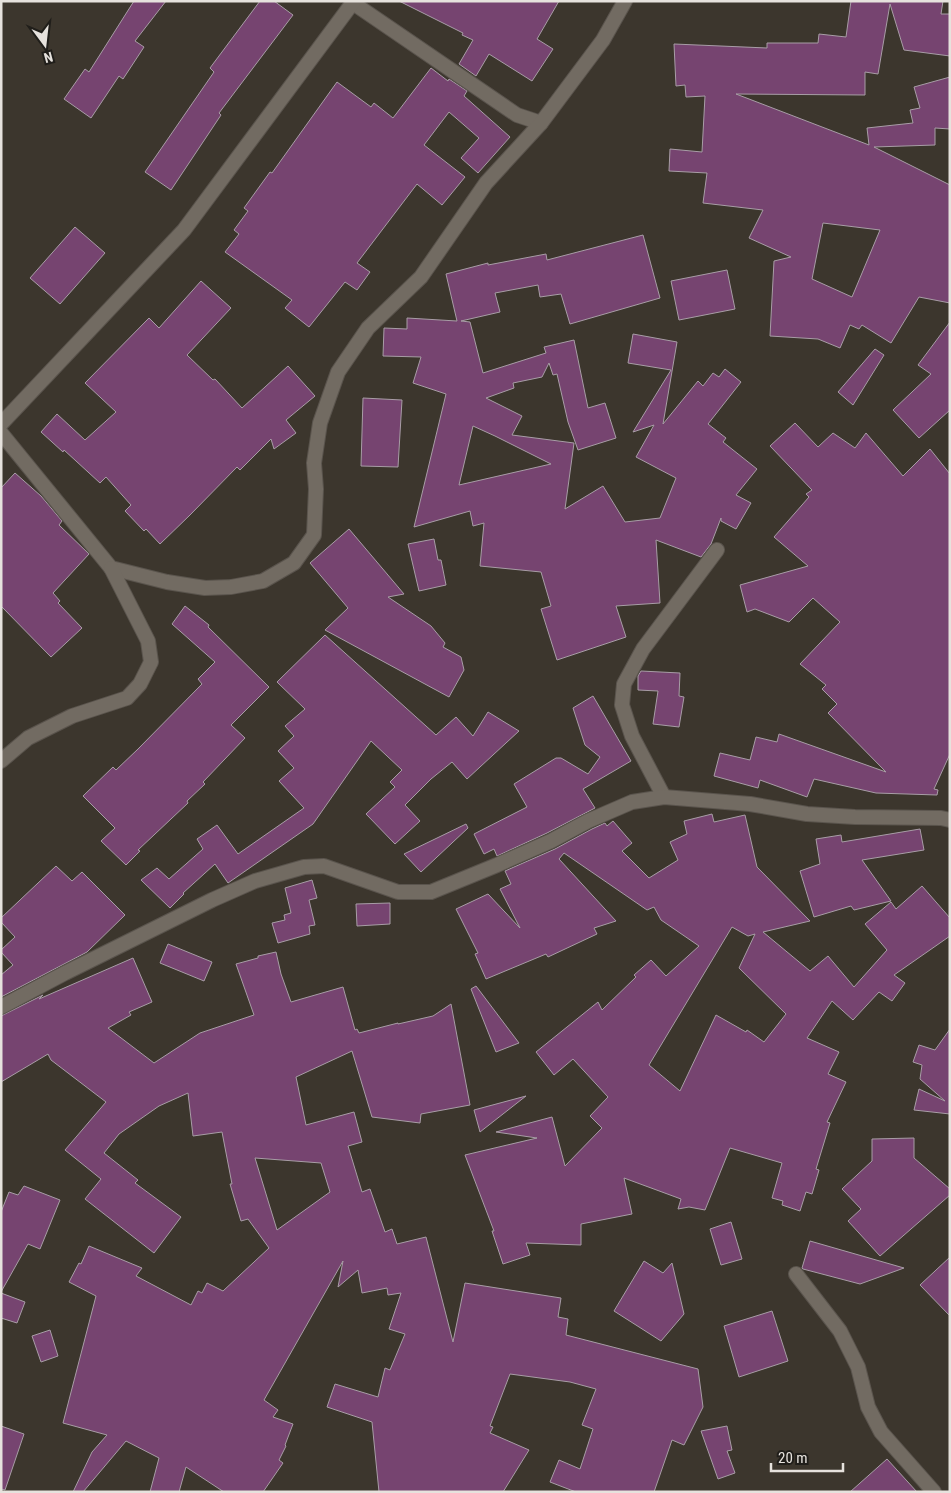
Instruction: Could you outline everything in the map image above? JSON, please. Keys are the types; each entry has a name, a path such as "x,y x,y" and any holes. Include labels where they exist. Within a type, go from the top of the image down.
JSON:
{"street":[{"path":"111,568 167,582 205,588 232,587 263,581 294,563 314,535 314,463 320,423 338,372 368,328 421,277 486,183 541,123 603,40 625,1"},
{"path":"1,424 184,230 354,2 516,115 541,123"},
{"path":"1,433 111,568 148,641 151,662 140,684 127,698 72,716 28,738 1,761"},
{"path":"664,796 632,736 622,705 624,684 644,649 717,550"},
{"path":"1,1006 212,900 255,881 304,867 324,866 398,892 430,892 533,849 632,802 664,796 750,804 807,814 855,818 941,818 950,820"},
{"path":"796,1274 840,1331 858,1367 868,1407 881,1432 934,1492"}],"building":[{"path":"134,1 166,1 135,41 144,47 123,79 119,76 91,118 64,99 85,69 89,72"},
{"path":"260,1 274,1 293,15 219,113 221,115 171,190 145,172 214,72 210,68"},
{"path":"399,1 559,1 537,39 553,49 532,81 489,54 476,76 459,64 473,40 462,35 463,33"},
{"path":"851,1 943,1 941,14 950,14 950,56 904,50 890,4 878,74 865,72 865,95 736,94 869,145 867,128 913,123 910,110 920,108 914,87 950,77 950,129 935,128 935,145 874,147 950,185 950,303 919,297 891,343 862,325 859,329 850,325 840,348 818,339 770,336 774,261 791,257 749,238 763,210 703,203 707,173 669,171 670,149 702,152 705,96 686,97 685,85 676,86 674,44 767,48 767,43 818,43 819,34 846,37","holes":["823,223 880,230 852,297 812,279"]},
{"path":"431,68 448,81 449,79 467,91 464,96 510,137 478,173 461,158 479,138 449,112 424,145 465,177 442,205 417,184 357,263 370,272 357,290 345,282 309,327 285,308 292,300 225,252 239,234 234,230 248,211 244,208 270,172 272,173 337,82 371,107 374,103 393,118"},
{"path":"75,227 105,253 60,304 30,278"},
{"path":"643,235 660,298 570,324 561,294 540,297 538,285 495,293 500,312 461,321 470,322 483,373 546,353 544,347 574,340 588,408 605,403 616,438 578,450 568,422 557,374 553,375 549,363 542,377 513,383 514,388 486,398 522,416 512,435 574,443 565,509 603,486 625,522 660,518 676,478 636,457 654,425 633,432 671,370 628,363 633,334 677,342 663,424 698,381 703,386 713,373 719,377 725,369 741,382 708,424 726,438 723,442 757,469 736,495 751,503 736,529 721,521 721,518 711,544 701,557 656,540 660,603 616,606 626,637 557,660 541,609 551,606 541,572 480,566 484,523 473,526 470,511 414,527 446,394 413,383 421,357 383,356 384,328 407,329 407,318 457,321 446,274 488,263 488,265 546,254 547,260","holes":["473,426 551,464 459,485"]},
{"path":"727,270 735,309 679,320 671,281"},
{"path":"201,281 231,308 187,355 213,380 215,379 242,408 288,366 315,396 286,420 296,433 274,449 271,439 240,470 237,467 160,544 146,529 144,531 125,511 131,505 106,477 100,483 41,432 57,414 85,440 116,412 85,383 149,318 159,328"},
{"path":"950,322 950,410 919,438 893,410 931,374 918,365"},
{"path":"875,349 884,355 853,405 838,392"},
{"path":"363,398 402,400 398,467 361,466"},
{"path":"795,423 818,447 833,433 855,448 866,433 903,476 930,449 950,474 950,754 934,789 938,790 937,795 876,793 814,779 807,797 760,780 758,788 714,776 720,753 750,760 756,737 777,742 779,734 886,772 828,713 837,704 822,689 826,685 800,664 840,622 813,598 789,622 755,609 747,612 740,585 808,566 774,537 809,497 806,494 812,490 770,446"},
{"path":"15,473 41,496 62,521 59,525 89,554 53,593 60,601 58,603 82,628 51,657 1,606 1,488"},
{"path":"349,529 404,594 388,597 431,626 445,643 443,647 461,657 464,670 449,697 325,630 348,608 310,563"},
{"path":"434,539 446,585 419,591 408,544"},
{"path":"185,606 209,625 208,627 269,687 231,725 245,738 203,782 205,784 187,801 188,803 138,850 140,851 126,865 101,841 115,828 83,796 113,767 116,770 138,749 202,684 198,679 215,662 172,624"},
{"path":"325,635 436,735 456,717 473,736 488,712 519,731 467,779 452,762 431,779 405,805 420,821 395,844 366,814 395,787 390,782 402,770 371,741 313,824 228,883 215,864 183,893 170,908 141,880 157,868 169,879 203,849 197,839 217,825 238,854 304,808 279,781 294,768 278,751 294,736 285,726 305,709 277,682"},
{"path":"641,671 680,673 679,696 684,697 679,727 653,724 658,691 638,690 638,676"},
{"path":"593,696 631,761 583,789 595,808 497,856 494,849 484,854 474,834 527,807 514,784 556,758 561,758 588,774 600,757 585,745 573,708"},
{"path":"712,814 714,822 745,815 757,867 810,921 763,932 810,971 828,956 854,987 887,950 865,924 891,902 896,909 922,886 950,918 950,936 894,975 905,983 892,1001 879,992 853,1020 832,1001 807,1038 839,1052 828,1074 846,1082 827,1122 830,1123 816,1169 819,1170 812,1194 806,1192 800,1211 782,1205 783,1201 772,1198 782,1163 730,1148 705,1210 689,1207 678,1209 681,1199 624,1178 632,1214 581,1224 581,1245 526,1243 530,1255 503,1264 492,1231 494,1231 465,1155 537,1138 496,1132 552,1117 565,1166 602,1128 590,1116 608,1097 573,1059 554,1075 536,1052 598,1002 602,1010 636,977 634,975 651,960 666,976 699,946 661,920 654,907 647,910 564,853 559,859 616,921 594,928 597,934 548,957 546,954 486,979 475,954 478,953 456,909 488,894 520,928 500,889 511,884 505,871 555,849 605,823 607,826 613,821 632,843 622,851 649,878 678,860 670,842 687,834 684,821","holes":["732,927 748,936 755,934 739,968 786,1014 764,1042 747,1030 746,1032 716,1015 680,1091 649,1065"]},
{"path":"466,824 468,828 421,872 404,854"},
{"path":"920,829 924,850 862,860 891,901 854,910 851,906 814,917 800,871 820,864 816,839 841,835 842,842"},
{"path":"56,866 72,881 82,872 125,915 87,952 1,997 1,975 13,965 1,950 15,937 1,922 1,918"},
{"path":"312,880 317,898 309,900 315,925 309,926 310,934 278,943 272,923 285,920 284,915 291,913 285,888"},
{"path":"390,903 390,924 357,926 356,904"},
{"path":"168,944 212,962 204,981 160,963"},
{"path":"276,952 281,974 291,1002 343,987 355,1030 357,1029 359,1033 433,1016 451,1004 470,1105 421,1114 420,1123 372,1117 352,1051 296,1077 306,1125 354,1112 362,1142 348,1146 362,1192 370,1189 385,1232 392,1229 397,1244 426,1237 453,1342 465,1283 561,1298 558,1317 568,1319 566,1335 698,1369 703,1407 684,1445 672,1440 654,1492 576,1492 550,1482 559,1460 580,1469 593,1429 582,1425 596,1389 570,1382 510,1374 490,1426 493,1427 490,1433 529,1450 503,1492 379,1492 372,1422 327,1407 335,1384 378,1397 385,1368 390,1370 405,1334 389,1329 401,1293 388,1295 387,1288 362,1293 358,1270 338,1287 343,1261 264,1400 278,1410 273,1417 293,1424 279,1460 283,1463 263,1492 224,1492 186,1467 179,1492 150,1492 159,1458 126,1441 83,1492 73,1492 92,1452 107,1435 63,1423 96,1296 69,1282 79,1263 81,1264 89,1246 142,1268 136,1276 191,1305 198,1291 202,1293 207,1283 223,1291 269,1248 248,1219 241,1221 230,1184 232,1184 222,1132 193,1136 188,1093 159,1106 119,1134 104,1153 138,1180 135,1183 181,1217 154,1253 85,1199 101,1179 65,1150 106,1102 51,1060 48,1054 1,1082 1,1016 43,995 39,999 133,958 152,1002 129,1012 131,1015 108,1028 154,1063 200,1033 254,1015 236,964 258,958 258,956","holes":["255,1158 321,1163 330,1192 277,1230"]},
{"path":"476,986 519,1043 496,1052 471,989"},
{"path":"950,1029 950,1114 914,1110 919,1089 945,1101 920,1079 922,1065 913,1062 919,1045 935,1050"},
{"path":"526,1096 480,1132 474,1110"},
{"path":"914,1138 914,1158 950,1189 950,1195 880,1256 848,1221 861,1209 842,1189 872,1161 872,1139"},
{"path":"24,1186 60,1200 40,1249 28,1244 1,1292 1,1212 9,1192 18,1195"},
{"path":"731,1222 742,1259 721,1265 710,1229"},
{"path":"810,1241 904,1268 860,1284 803,1269"},
{"path":"950,1257 950,1316 920,1285"},
{"path":"644,1261 663,1273 672,1263 684,1314 661,1341 614,1311"},
{"path":"1,1293 25,1302 17,1323 1,1318"},
{"path":"772,1311 788,1361 739,1377 724,1326"},
{"path":"50,1330 58,1356 41,1362 32,1336"},
{"path":"1,1426 24,1434 5,1490 1,1489"},
{"path":"727,1426 732,1450 727,1451 735,1473 718,1479 701,1431"},
{"path":"887,1459 917,1492 850,1492"}]}
